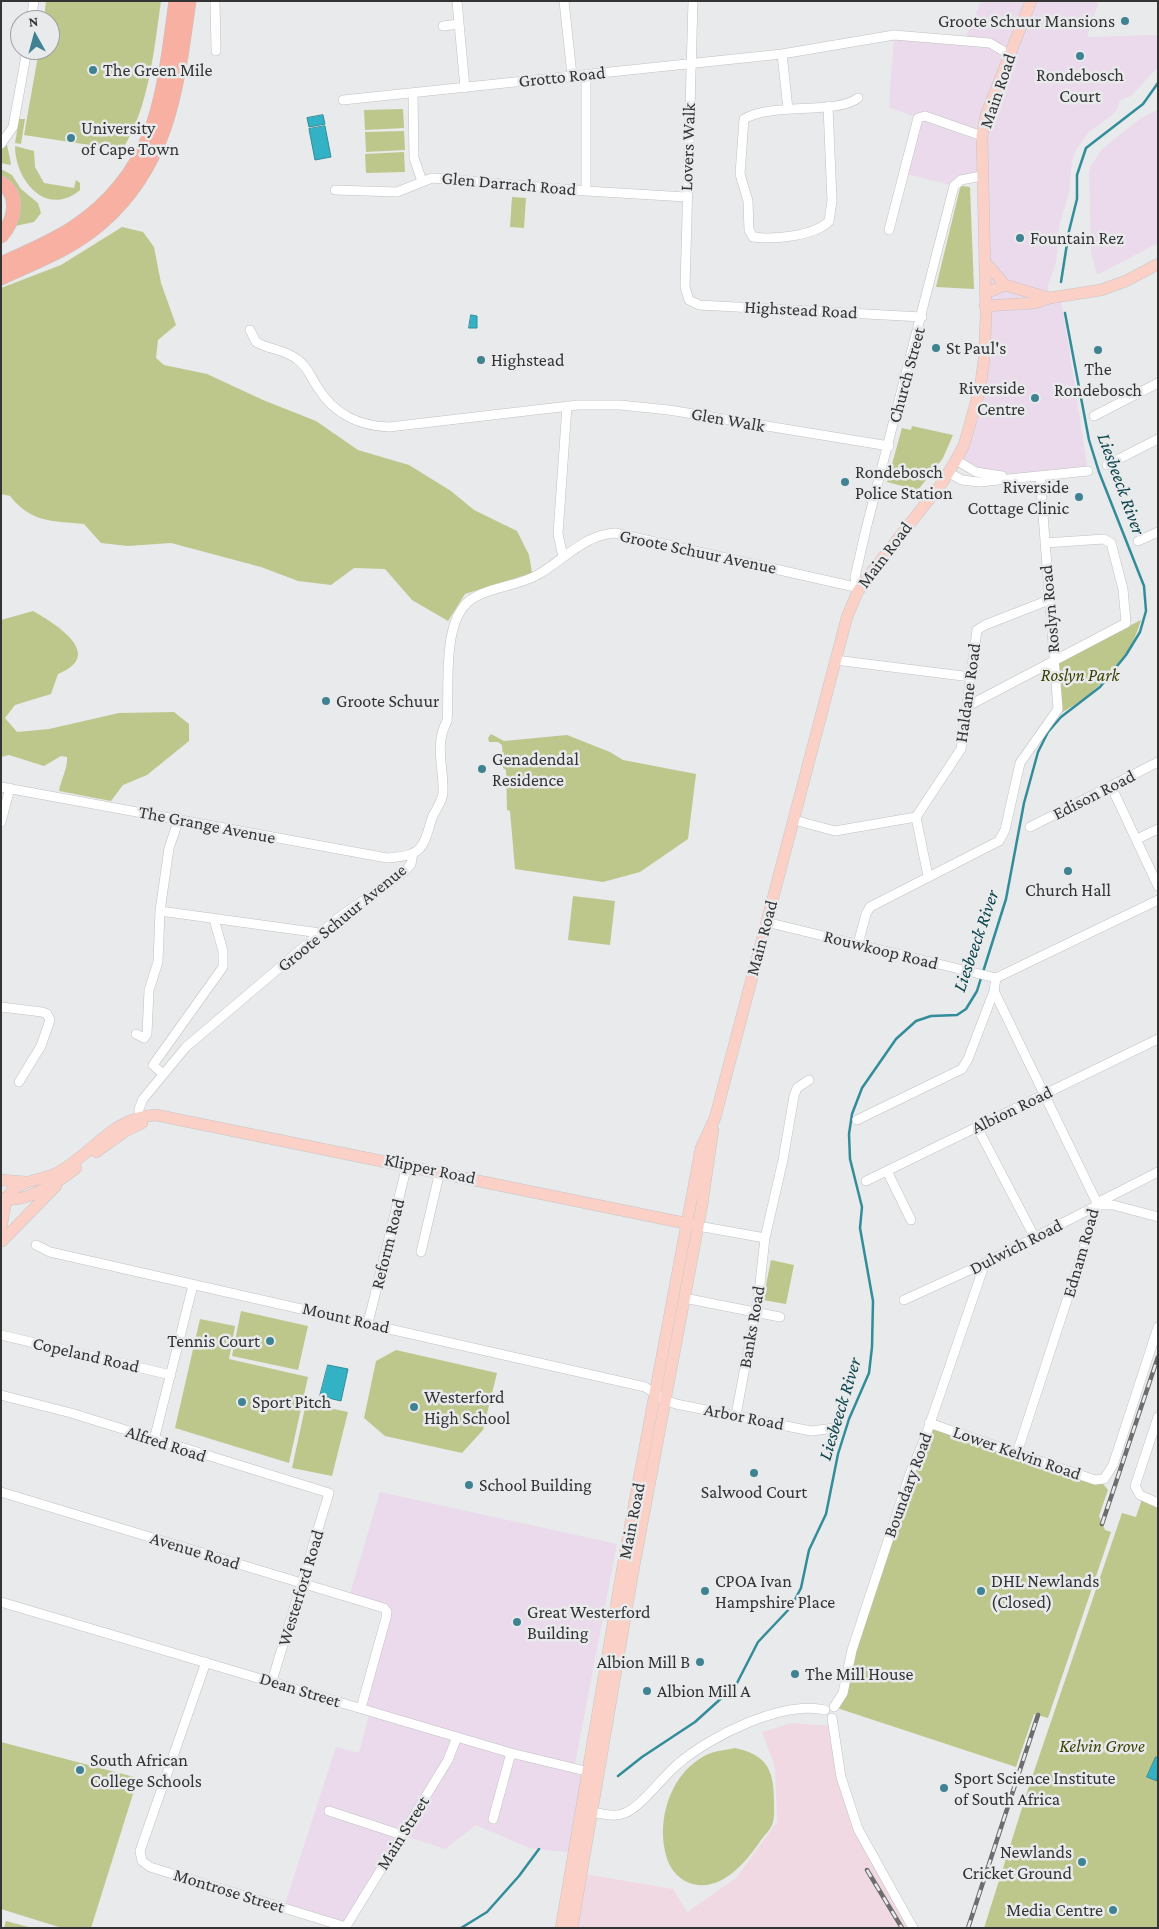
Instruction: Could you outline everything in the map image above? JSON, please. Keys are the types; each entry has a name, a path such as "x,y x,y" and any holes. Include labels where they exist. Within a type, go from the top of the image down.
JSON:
{"highway":[{"path":"1,264 74,227 101,206 130,173 142,154 159,110 176,1"},
{"path":"1,278 66,247 87,234 117,208 141,178 166,128 174,97 189,1"},
{"path":"1,183 12,193 14,208 9,225 1,236"}],"main road":[{"name":"Main Road","path":"661,1397 715,1118 847,617 856,590 949,473 964,445 983,374 986,293 982,136 986,115 1031,1"},
{"path":"985,262 1005,285 1049,298"},
{"path":"986,306 1035,302 1101,290 1126,281 1158,264"},
{"path":"986,293 1005,285"},
{"name":"Klipper Road","path":"7,1196 17,1187 62,1170 109,1131 138,1120 173,1116 693,1225"},
{"name":"Klipper Road","path":"7,1196 50,1186 65,1178 138,1120"},
{"path":"1,1241 65,1178"},
{"path":"1,1180 32,1182"},
{"path":"1,1241 11,1220 7,1196"},
{"path":"1,1227 7,1196"},
{"name":"Main Road","path":"572,1928 626,1548 684,1298 693,1225"},
{"name":"Main Road","path":"562,1928 588,1811"}],"street":[{"path":"215,1 216,51"},
{"path":"457,1 465,88"},
{"path":"564,1 572,75"},
{"name":"Lovers Walk","path":"685,292 686,196 693,1"},
{"path":"443,26 459,24"},
{"name":"Grotto Road","path":"343,100 782,54 884,36 904,35 990,44 1010,55"},
{"path":"782,54 788,109"},
{"path":"1,144 15,121 25,60"},
{"path":"586,74 586,191"},
{"path":"413,93 415,164 422,180"},
{"path":"828,106 832,201 829,221 820,228 799,234 753,237 749,230 748,201 741,179 743,122 750,116 788,109 850,104 858,98"},
{"path":"889,230 918,118 925,116 982,136"},
{"name":"Church Street","path":"856,590 856,571 864,537 889,446 954,186 961,180 982,176"},
{"name":"Glen Darrach Road","path":"335,190 397,192 412,188 422,180 432,178 586,191 686,196"},
{"name":"Highstead Road","path":"685,292 689,300 699,305 922,317"},
{"name":"Glen Walk","path":"250,330 256,342 281,350 300,361 324,396 344,415 364,424 389,427 567,406 600,404 669,410 889,446"},
{"path":"1094,416 1158,383"},
{"path":"563,557 558,534 567,406"},
{"path":"1107,465 1158,439"},
{"path":"956,460 982,474 1026,478"},
{"path":"949,473 962,480 974,482 1088,471"},
{"name":"Roslyn Road","path":"858,944 866,914 870,907 928,876 994,845 1002,836 1020,763 1058,709 1040,476"},
{"path":"1138,541 1158,532"},
{"name":"Groote Schuur Avenue","path":"138,1120 143,1099 186,1047 338,918 404,872 411,864 413,853 427,839 431,821 443,793 439,745 441,732 447,721 452,638 461,610 473,598 531,579 563,557 601,535 623,533 856,590"},
{"path":"968,706 1125,625 1127,622 1123,589 1111,543 1104,539 1045,544"},
{"name":"Haldane Road","path":"916,817 961,749 976,634 980,627 1049,600"},
{"path":"836,660 971,678"},
{"name":"Edison Road","path":"1030,827 1158,762"},
{"path":"1111,786 1158,886"},
{"path":"1,822 6,788"},
{"name":"The Grange Avenue","path":"6,788 387,858 413,853"},
{"path":"794,820 828,830 841,830 916,817 928,876"},
{"path":"136,1034 144,1038 147,1034 149,990 158,962 160,911 169,848 178,819"},
{"path":"1137,839 1158,829"},
{"path":"857,1120 962,1069 968,1059 994,991 992,978 1158,900"},
{"path":"160,911 320,933"},
{"path":"162,1074 153,1065 223,967 224,951 214,919"},
{"name":"Rouwkoop Road","path":"766,922 992,978"},
{"name":"Ednam Road","path":"994,991 1043,1095 1098,1204 1017,1454"},
{"path":"1,1007 42,1012 47,1014 50,1020 41,1046 18,1082"},
{"name":"Albion Road","path":"866,1181 1158,1039"},
{"name":"Banks Road","path":"736,1415 755,1312 765,1238 783,1160 794,1096 800,1085 809,1080"},
{"path":"977,1127 1035,1238"},
{"name":"Reform Road","path":"368,1323 408,1165"},
{"path":"422,1252 440,1171"},
{"path":"887,1171 911,1220"},
{"name":"Dulwich Road","path":"904,1300 1035,1238 1158,1172"},
{"path":"1098,1204 1113,1205 1158,1218"},
{"path":"693,1225 765,1238"},
{"name":"Mount Road","path":"36,1245 50,1252 645,1387 661,1397"},
{"name":"Boundary Road","path":"830,1708 843,1693 852,1650 911,1471 985,1263"},
{"path":"154,1440 193,1285"},
{"path":"684,1298 780,1317"},
{"name":"Lower Kelvin Road","path":"929,1423 1095,1480 1104,1479 1112,1465 1158,1327"},
{"name":"Copeland Road","path":"1,1335 171,1375"},
{"name":"Alfred Road","path":"1,1395 71,1412 154,1440 325,1491 329,1496"},
{"name":"Arbor Road","path":"661,1397 811,1431 835,1428"},
{"path":"1158,1417 1135,1489 1140,1495 1158,1503"},
{"name":"Avenue Road","path":"1,1492 380,1607 387,1612 361,1708"},
{"name":"Westerford Road","path":"272,1681 329,1496"},
{"name":"Dean Street","path":"1,1602 511,1753 594,1773"},
{"name":"Montrose Street","path":"206,1662 140,1851 142,1861 150,1867 346,1927"},
{"path":"588,1811 614,1816 631,1810 678,1764 702,1746 734,1730 768,1716 797,1708 830,1708 826,1715 832,1718 841,1776 858,1829 913,1928"},
{"name":"Main Street","path":"346,1927 448,1760 457,1737"},
{"path":"493,1819 511,1753"},
{"path":"329,1811 402,1835"}],"shaded area":[{"path":"981,1 1099,1 1087,37 1158,35 1158,67 1131,96 1120,100 1117,110 1089,132 1076,150 1072,161 1069,192 1059,227 1056,263 1048,285 1049,297 1059,296 1063,311 1088,471 1026,478 990,476 956,460 983,374 981,177 954,186 903,173 918,118 889,107 894,35 964,41"},
{"path":"1158,110 1158,243 1097,275 1091,252 1089,172 1091,166 1102,149 1141,118"},
{"path":"380,1492 617,1544 574,1769 588,1772 575,1853 529,1848 476,1825 445,1849 402,1835 346,1927 284,1907 336,1747 359,1753 370,1711 361,1708 387,1612 349,1597"},
{"path":"792,1723 833,1726 858,1829 913,1928 561,1928 572,1872 673,1889 687,1912 736,1878 777,1822 775,1767 762,1732"}],"green space":[{"name":"The Green Mile","path":"46,1 161,1 149,78 138,116 122,150 24,135 37,60 60,60 60,10 45,10"},
{"path":"403,109 404,128 365,130 364,110"},
{"path":"19,119 25,119 21,144 15,143"},
{"path":"404,131 405,150 366,152 365,132"},
{"path":"7,145 10,165 1,163 1,149"},
{"path":"15,146 34,151 35,167 44,183 74,188 76,180 80,183 80,190 68,198 56,200 45,198 35,192 21,172 16,159"},
{"path":"404,152 405,172 366,173 365,154"},
{"path":"1,169 12,175 21,189 38,203 41,213 34,222 15,226 1,179"},
{"path":"962,186 970,187 974,289 936,287 960,188"},
{"path":"512,197 526,198 524,228 510,227"},
{"path":"122,227 143,232 154,247 161,283 176,325 158,340 156,358 164,365 207,374 263,400 316,421 358,450 409,465 451,491 474,510 517,531 529,555 532,573 465,594 448,621 412,600 385,569 354,568 331,585 298,581 261,567 171,543 128,546 101,543 84,524 52,521 34,516 18,505 10,496 1,494 1,288 61,265"},
{"path":"912,426 953,435 943,458 918,490 887,482 902,428 911,430"},
{"path":"33,611 64,632 72,640 77,649 78,658 72,666 58,674 51,694 15,705 5,718 17,732 49,729 119,713 174,712 189,724 189,741 147,775 123,785 111,801 59,791 67,757 61,756 44,766 9,755 1,757 1,620"},
{"name":"Roslyn Park","path":"1141,620 1129,649 1110,674 1087,696 1061,713 1058,662"},
{"path":"491,734 504,741 567,735 610,752 623,760 696,774 688,839 640,872 603,882 515,869 510,811 507,810 506,770 503,768 502,745 498,742 489,742 488,738"},
{"path":"573,896 615,901 610,945 568,940"},
{"path":"771,1260 794,1265 786,1304 763,1300"},
{"name":"Tennis Court","path":"241,1311 308,1326 298,1370 232,1356"},
{"name":"Sport Pitch","path":"200,1319 235,1326 229,1359 308,1377 289,1463 175,1428"},
{"path":"396,1350 497,1373 483,1430 462,1453 385,1436 364,1418 376,1361"},
{"path":"306,1403 348,1412 332,1476 292,1468"},
{"name":"DHL Newlands (Closed)","path":"929,1423 1100,1480 1108,1490 1099,1516 1105,1530 1111,1532 1048,1718 1034,1714 1016,1767 834,1707 848,1677"},
{"name":"Kelvin Grove","path":"1142,1499 1158,1506 1158,1928 984,1928 1029,1786 1122,1513 1136,1517"},
{"path":"1,1742 138,1778 91,1928 62,1928 1,1909"},
{"path":"735,1748 755,1755 767,1766 773,1781 773,1823 747,1859 738,1868 719,1881 708,1885 697,1885 680,1878 670,1866 666,1856 663,1833 666,1807 677,1782 695,1762 706,1755"},
{"path":"6,1921 32,1928 4,1928"}],"water":[{"path":"323,115 325,124 309,127 307,118"},
{"path":"325,126 331,157 315,160 309,129"},
{"path":"471,315 477,316 477,328 469,328"},
{"path":"328,1365 348,1369 341,1401 320,1396"},
{"path":"1156,1757 1158,1758 1157,1781 1147,1777"}],"waterway":[{"name":"Liesbeeck River","path":"1061,282 1069,231 1077,199 1077,175 1086,148 1143,104 1158,83"},
{"name":"Liesbeeck River","path":"983,972 1006,899 1024,803 1038,752 1048,732 1061,717 1100,687 1126,655 1140,632 1146,611 1144,586 1099,472 1089,440 1065,313"},
{"name":"Liesbeeck River","path":"618,1776 642,1757 695,1722 736,1685 758,1642 791,1607 801,1588 809,1550 826,1514 838,1454 849,1419 869,1373 872,1347 873,1301 860,1228 862,1207 850,1159 849,1134 852,1114 862,1088 896,1039 916,1021 931,1016 957,1015 966,1009 977,991 981,978"},
{"name":"Liesbeeck River","path":"461,1928 487,1912 519,1876 539,1849"}],"railway":[{"path":"1102,1524 1158,1357"},
{"path":"968,1928 1038,1715"},
{"path":"867,1870 902,1928"}],"place":[{"name":"Groote Schuur Mansions","path":"1125,21"},
{"name":"Rondebosch Court","path":"1080,56"},
{"name":"The Green Mile","path":"93,70"},
{"name":"University of Cape Town","path":"71,138"},
{"name":"Fountain Rez","path":"1020,238"},
{"name":"St Paul's","path":"936,348"},
{"name":"The Rondebosch","path":"1098,350"},
{"name":"Highstead","path":"481,360"},
{"name":"Riverside Centre","path":"1035,398"},
{"name":"Rondebosch Police Station","path":"845,482"},
{"name":"Riverside Cottage Clinic","path":"1079,497"},
{"name":"Groote Schuur","path":"326,701"},
{"name":"Genadendal Residence","path":"482,769"},
{"name":"Church Hall","path":"1068,871"},
{"name":"Tennis Court","path":"270,1341"},
{"name":"Sport Pitch","path":"242,1402"},
{"name":"Westerford High School","path":"414,1407"},
{"name":"Salwood Court","path":"754,1473"},
{"name":"School Building","path":"469,1485"},
{"name":"CPOA Ivan Hampshire Place","path":"705,1591"},
{"name":"DHL Newlands (Closed)","path":"981,1591"},
{"name":"Great Westerford Building","path":"517,1622"},
{"name":"Albion Mill B","path":"700,1662"},
{"name":"The Mill House","path":"795,1674"},
{"name":"Albion Mill A","path":"647,1691"},
{"name":"South African College Schools","path":"80,1770"},
{"name":"Sport Science Institute of South Africa","path":"944,1788"},
{"name":"Newlands Cricket Ground","path":"1082,1862"},
{"name":"Media Centre","path":"1113,1910"}]}
